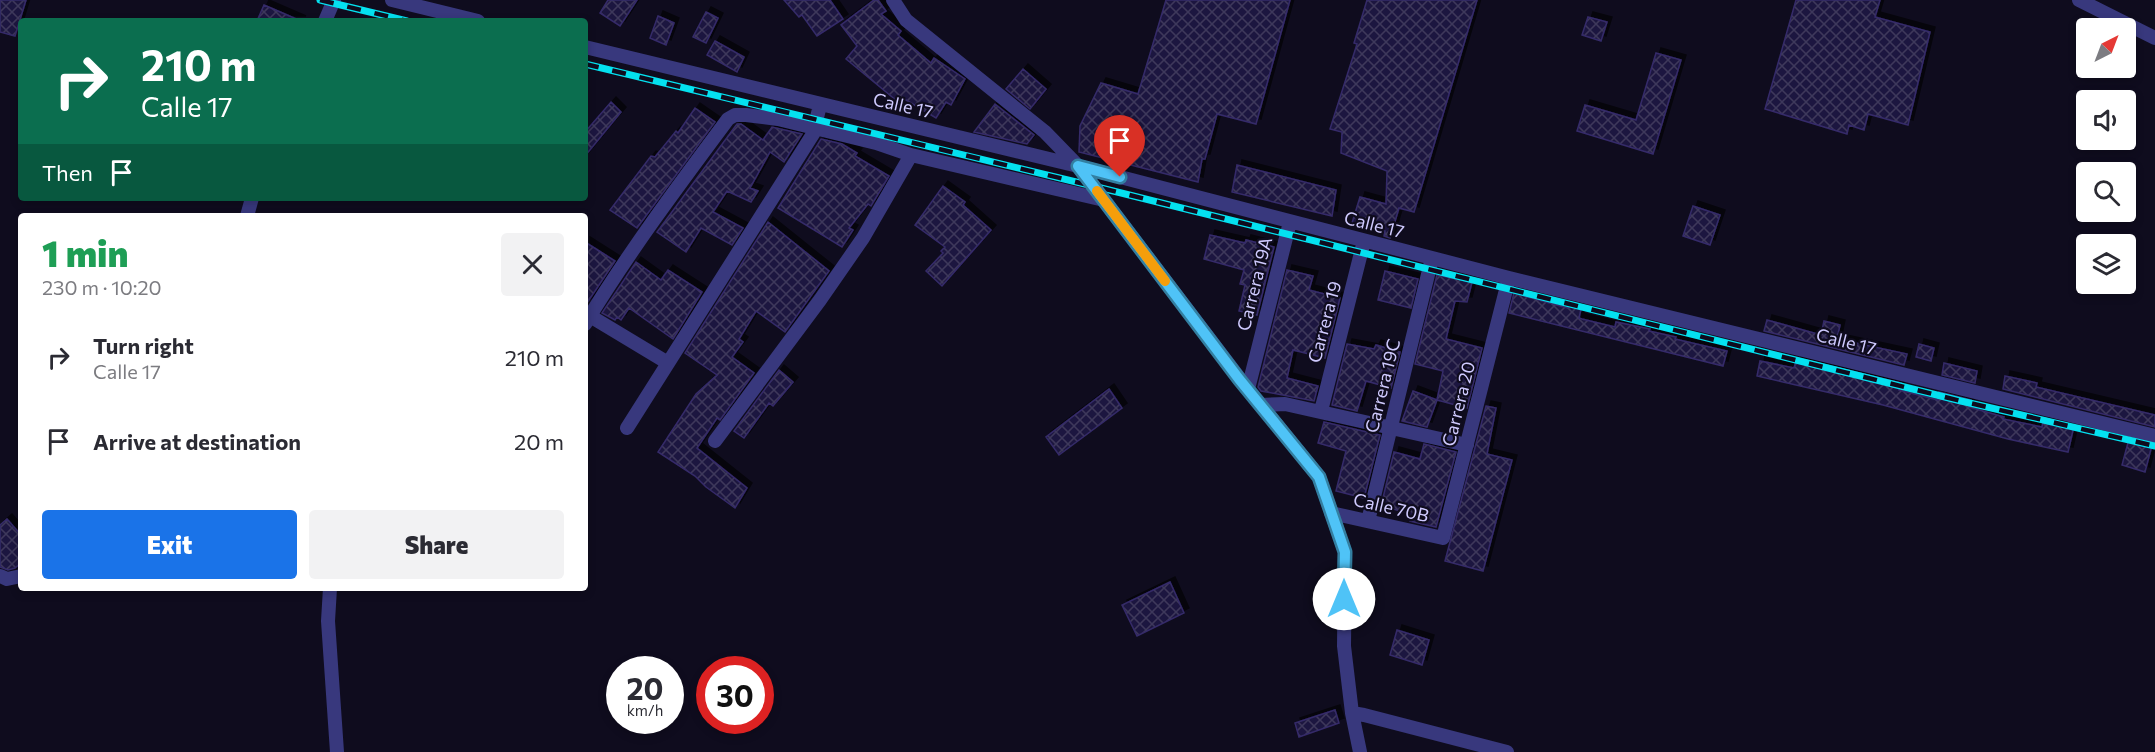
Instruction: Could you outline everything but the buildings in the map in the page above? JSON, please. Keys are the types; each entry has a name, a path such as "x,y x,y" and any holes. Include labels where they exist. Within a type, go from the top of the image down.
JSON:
{"street":[{"path":"326,18 334,0"},
{"path":"392,0 466,18"},
{"path":"893,0 906,20 1045,132 1078,166 1248,389 1319,477 1345,552 1344,646 1352,713 1360,752"},
{"path":"2079,0 2155,38"},
{"name":"Calle 17","path":"588,48 1078,166 1509,278 2155,436"},
{"path":"627,428 807,143 815,128 820,105"},
{"path":"588,318 670,196 728,119 735,115 778,119 876,143 911,155 1104,200"},
{"path":"715,441 814,309 857,247 911,155"},
{"name":"Carrera 19A","path":"1248,389 1290,222"},
{"name":"Carrera 19","path":"1321,411 1364,241"},
{"name":"Carrera 19C","path":"1368,521 1432,258"},
{"name":"Carrera 20","path":"1443,538 1509,278"},
{"path":"588,321 669,363"},
{"path":"1261,405 1285,404 1467,445"},
{"name":"Calle 70B","path":"1331,513 1443,538"},
{"path":"0,576 7,579 18,577"},
{"path":"330,591 328,621 337,752"},
{"path":"1352,713 1507,752"}],"railway":[{"path":"320,0 395,18"},
{"path":"588,65 1093,186 1961,401 2155,446"}],"slow traffic":[{"path":"1097,191 1165,281"}],"route":[{"path":"1120,177 1078,166 1239,379 1319,477 1345,552 1344,599"}]}
